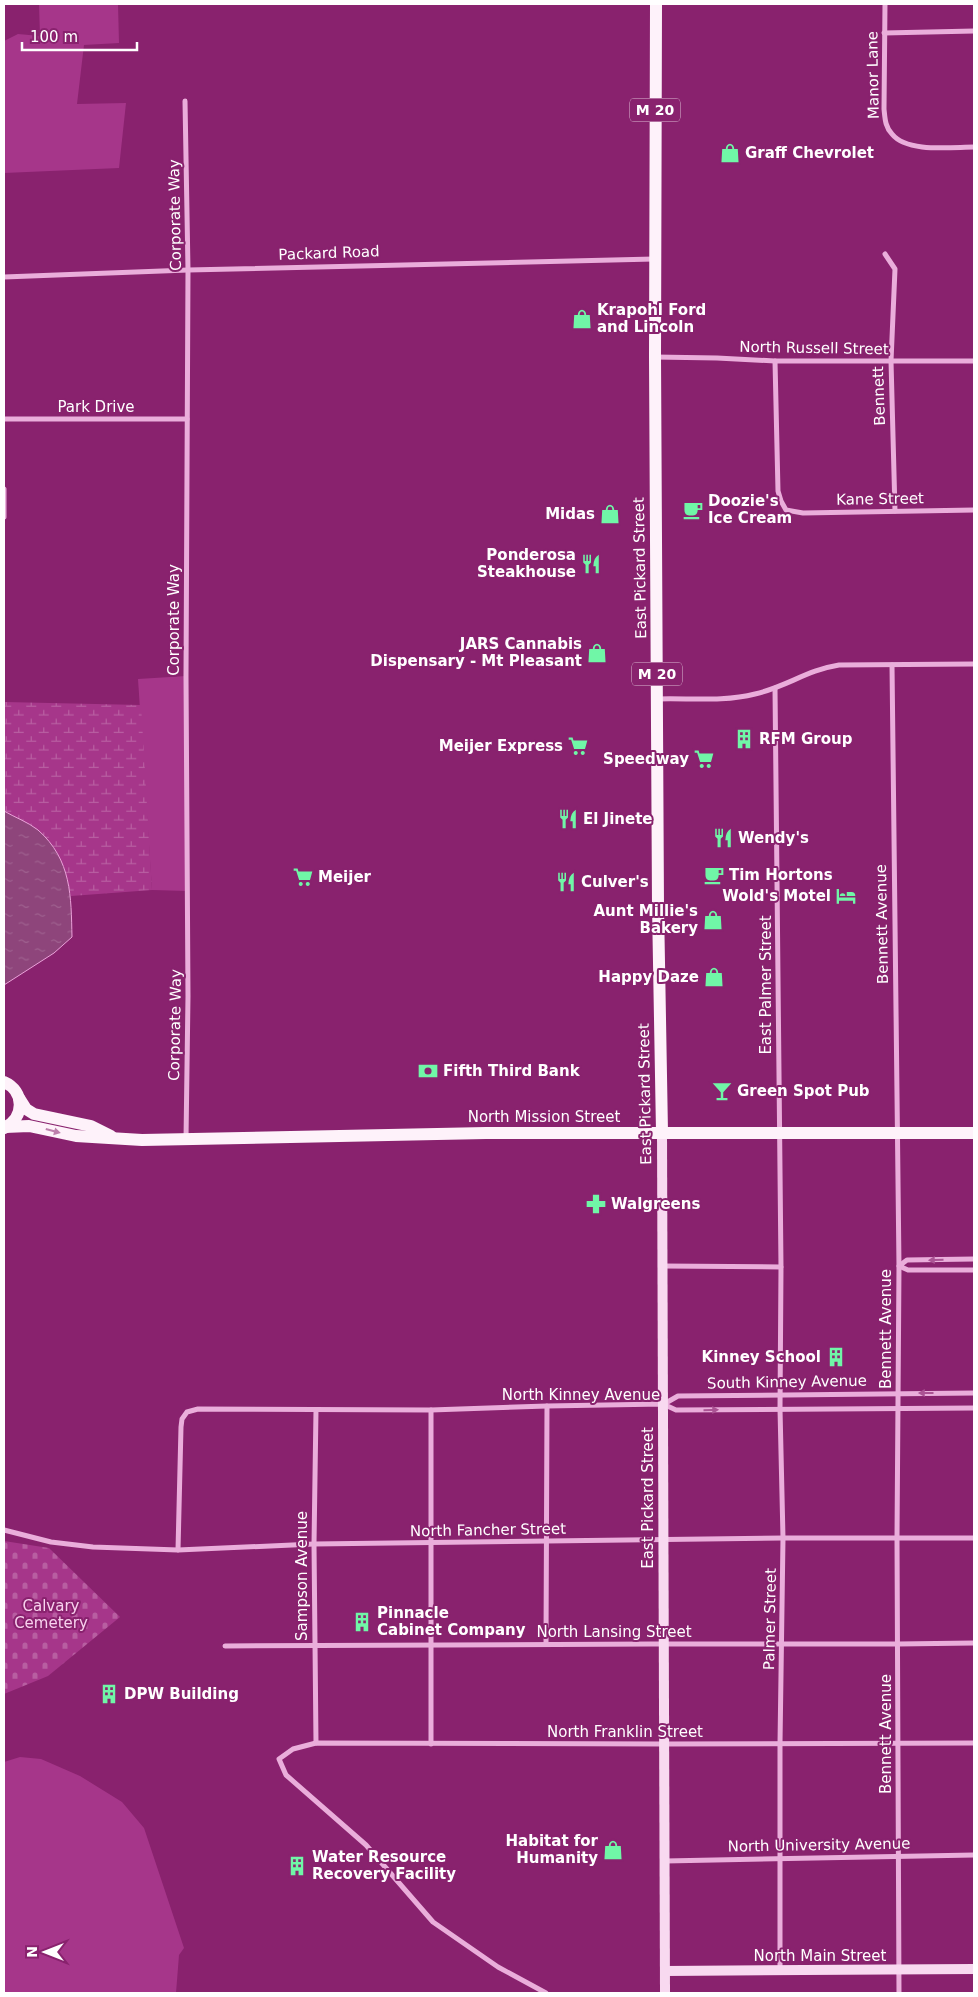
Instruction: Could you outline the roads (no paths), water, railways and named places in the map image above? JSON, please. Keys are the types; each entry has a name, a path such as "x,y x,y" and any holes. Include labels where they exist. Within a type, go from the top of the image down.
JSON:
{"main road":[{"name":"East Pickard Street","path":"656,4 654,357 663,1266 665,1993"},
{"name":"North Mission Street","path":"4,1082 12,1086 26,1109 34,1114 91,1126 113,1137"},
{"name":"North Mission Street","path":"4,1128 13,1122 18,1115 19,1098"},
{"name":"North Mission Street","path":"4,1128 29,1126 76,1136 113,1137 135,1140 486,1133 974,1134"},
{"name":"North Main Street","path":"665,1971 974,1969"}],"street":[{"name":"Manor Lane","path":"885,4 885,116 890,133 898,141 916,146 974,147"},
{"path":"884,33 974,31"},
{"name":"Corporate Way","path":"185,101 188,270 186,684 188,996 186,1140"},
{"name":"Bennett","path":"886,254 896,269 891,361 895,511"},
{"name":"Packard Road","path":"4,277 188,270 654,259"},
{"name":"North Russell Street","path":"654,357 717,358 774,362 974,361"},
{"name":"Kane Street","path":"774,362 778,491 786,510 803,513 974,510"},
{"name":"Park Drive","path":"4,419 187,419"},
{"path":"4,489 4,517"},
{"path":"658,699 734,698 775,688 822,668 839,665 974,664"},
{"name":"Bennett Avenue","path":"892,665 899,1266 897,1538 899,1993"},
{"name":"East Palmer Street","path":"775,688 781,1266"},
{"path":"974,1259 907,1260 899,1266 908,1270 974,1270"},
{"path":"663,1266 781,1266"},
{"name":"Palmer Street","path":"780,1971 780,1743 783,1538 780,1409 782,1394 781,1266"},
{"name":"South Kinney Avenue","path":"663,1404 678,1396 974,1393"},
{"name":"North Kinney Avenue","path":"178,1550 182,1419 187,1412 198,1408 431,1410 663,1404 676,1410 974,1408"},
{"path":"546,1644 547,1406"},
{"name":"Sampson Avenue","path":"316,1410 314,1544 316,1743"},
{"path":"431,1410 431,1744"},
{"name":"North Fancher Street","path":"4,1530 51,1542 93,1547 178,1550 314,1544 431,1544 547,1540 974,1538"},
{"name":"North Lansing Street","path":"224,1646 898,1644 974,1642"},
{"name":"North Franklin Street","path":"546,1993 498,1967 433,1922 366,1845 286,1775 279,1760 293,1748 316,1743 665,1744 974,1742"},
{"name":"North University Avenue","path":"665,1861 974,1854"}],"water":[{"path":"4,811 38,830 58,854 70,893 72,937 54,953 4,985"}],"place":[{"name":"Graff Chevrolet","path":"730,153"},
{"name":"Krapohl Ford and Lincoln","path":"582,319"},
{"name":"Doozie's Ice Cream","path":"693,510"},
{"name":"Midas","path":"610,514"},
{"name":"Ponderosa Steakhouse","path":"591,564"},
{"name":"JARS Cannabis Dispensary - Mt Pleasant","path":"597,653"},
{"name":"RFM Group","path":"744,739"},
{"name":"Meijer Express","path":"578,746"},
{"name":"Speedway","path":"704,759"},
{"name":"El Jinete","path":"568,819"},
{"name":"Wendy's","path":"723,838"},
{"name":"Tim Hortons","path":"714,875"},
{"name":"Meijer","path":"303,877"},
{"name":"Culver's","path":"566,882"},
{"name":"Wold's Motel","path":"846,896"},
{"name":"Aunt Millie's Bakery","path":"713,920"},
{"name":"Happy Daze","path":"714,977"},
{"name":"Fifth Third Bank","path":"428,1071"},
{"name":"Green Spot Pub","path":"722,1091"},
{"name":"Walgreens","path":"596,1204"},
{"name":"Kinney School","path":"836,1357"},
{"name":"Pinnacle Cabinet Company","path":"362,1622"},
{"name":"DPW Building","path":"109,1694"},
{"name":"Habitat for Humanity","path":"613,1850"},
{"name":"Water Resource Recovery Facility","path":"297,1866"}],"park label":[{"name":"Calvary Cemetery","path":"51,1614"}]}
